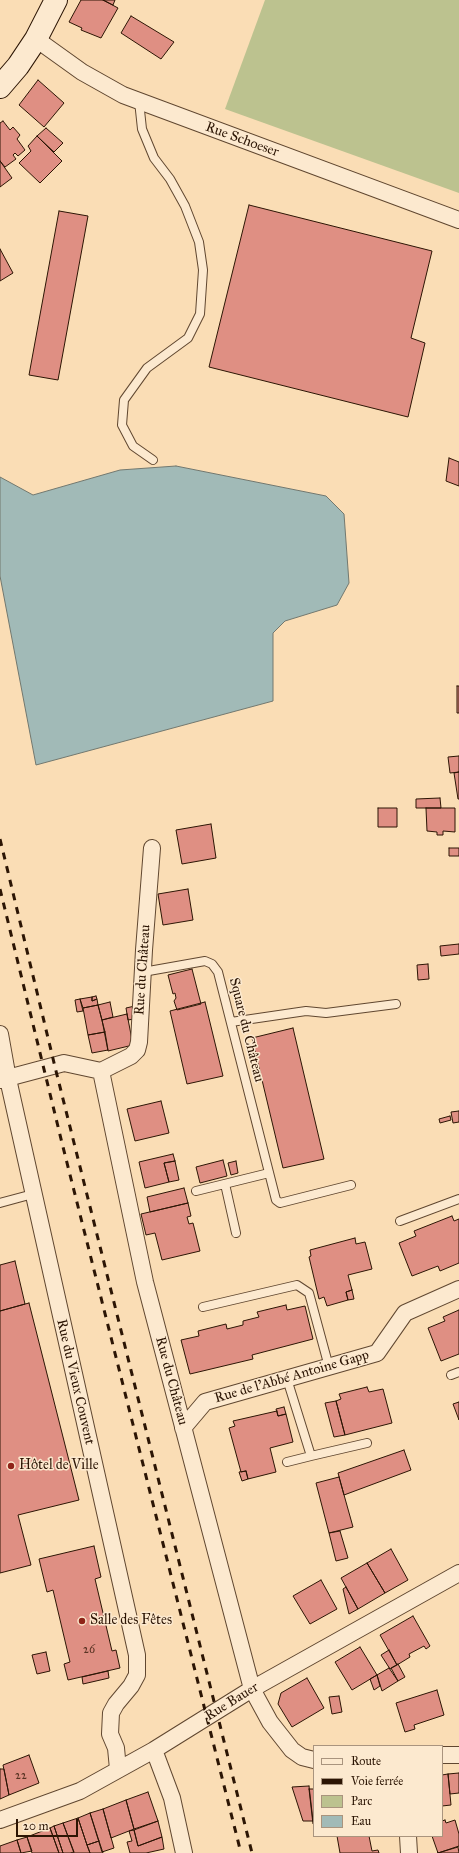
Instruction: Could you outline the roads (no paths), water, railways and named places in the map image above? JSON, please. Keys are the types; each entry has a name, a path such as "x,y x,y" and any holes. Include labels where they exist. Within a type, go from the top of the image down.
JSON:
{"main road":[{"path":"0,88 36,40 56,0"}],"street":[{"name":"Rue Schoeser","path":"36,40 82,72 123,96 459,220"},
{"name":"Rue du Château","path":"152,848 142,972 139,1042 137,1050 131,1056 101,1071 145,1282 252,1689 270,1722 292,1750 302,1757 313,1760"},
{"name":"Rue du Vieux Couvent","path":"0,1034 4,1079 33,1194 137,1655 137,1675 131,1686 116,1704 111,1713 110,1734 116,1748 118,1769"},
{"path":"4,1079 64,1063 101,1071"},
{"name":"Rue de l'Abbé Antoine Gapp","path":"183,1428 205,1402 377,1353 405,1313 459,1289"},
{"name":"Rue Bauer","path":"0,1820 80,1790 154,1750 252,1689 459,1573"},
{"path":"154,1750 172,1798 184,1853"},
{"path":"443,1755 459,1754"},
{"path":"408,1837 409,1853"}],"lane":[{"path":"139,101 142,129 154,158 170,178 185,206 199,242 203,270 200,314 188,338 147,368 124,400 122,425 133,446 153,460"},
{"name":"Square du Château","path":"142,972 205,961 212,964 218,972 276,1200 280,1203 351,1185"},
{"path":"231,1022 306,1011 326,1013 396,1004"},
{"path":"196,1191 269,1173"},
{"path":"226,1184 236,1233"},
{"path":"0,1203 33,1194"},
{"path":"400,1221 459,1199"},
{"path":"203,1307 297,1285 309,1293 329,1366"},
{"path":"287,1379 311,1456"},
{"path":"287,1462 367,1443"}],"water":[{"path":"176,466 326,496 344,514 349,583 337,605 285,621 273,633 273,701 36,765 0,576 0,477 33,495 120,470"}],"railway":[{"path":"0,839 56,1071 252,1853"},
{"path":"0,889 62,1143 241,1853"}],"place":[{"name":"Hôtel de Ville","path":"11,1466"},
{"name":"Salle des Fêtes","path":"82,1621"}]}
